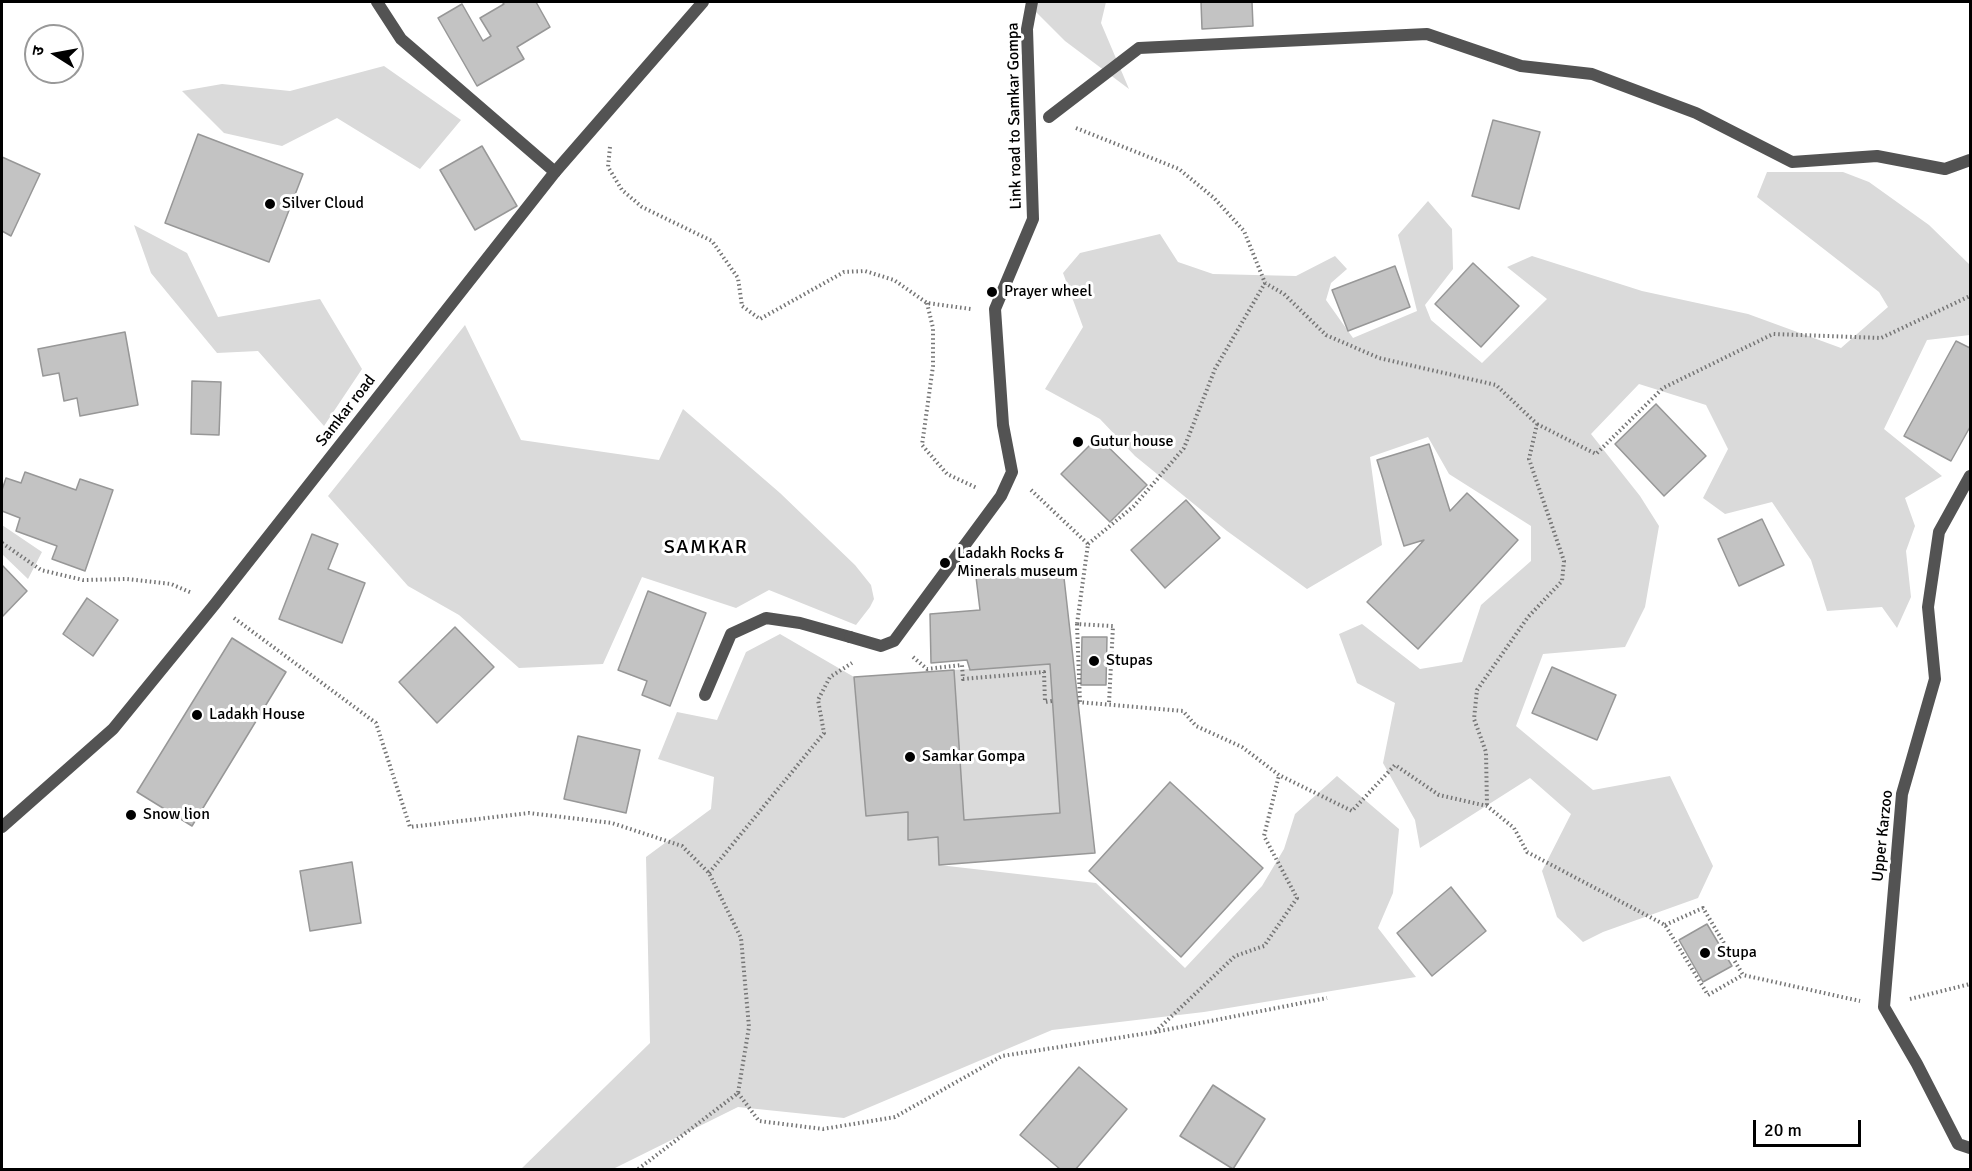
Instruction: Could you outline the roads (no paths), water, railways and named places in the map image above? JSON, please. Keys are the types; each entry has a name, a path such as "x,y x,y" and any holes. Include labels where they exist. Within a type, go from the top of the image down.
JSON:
{"street":[{"path":"377,2 401,39 555,172"},
{"name":"Samkar road","path":"2,827 113,729 215,604 555,172 703,2"},
{"name":"Link road to Samkar Gompa","path":"705,695 731,634 766,618 800,623 881,646 894,641 1000,496 1012,472 1003,425 995,309 1033,219 1027,29 1032,2"},
{"path":"1049,117 1140,48 1427,34 1521,66 1592,74 1696,113 1792,162 1877,156 1945,170 1971,160"},
{"name":"Upper Karzoo","path":"1971,476 1939,532 1929,607 1935,680 1902,794 1884,1007 1958,1144 1971,1148"}],"place":[{"name":"Silver Cloud","path":"270,204"},
{"name":"Prayer wheel","path":"992,292"},
{"name":"Gutur house","path":"1078,442"},
{"name":"Ladakh Rocks & Minerals museum","path":"945,563"},
{"name":"Stupas","path":"1094,661"},
{"name":"Ladakh House","path":"197,715"},
{"name":"Samkar Gompa","path":"910,757"},
{"name":"Snow lion","path":"131,815"},
{"name":"Stupa","path":"1705,953"}],"district":[{"name":"SAMKAR","path":"706,548"}]}
